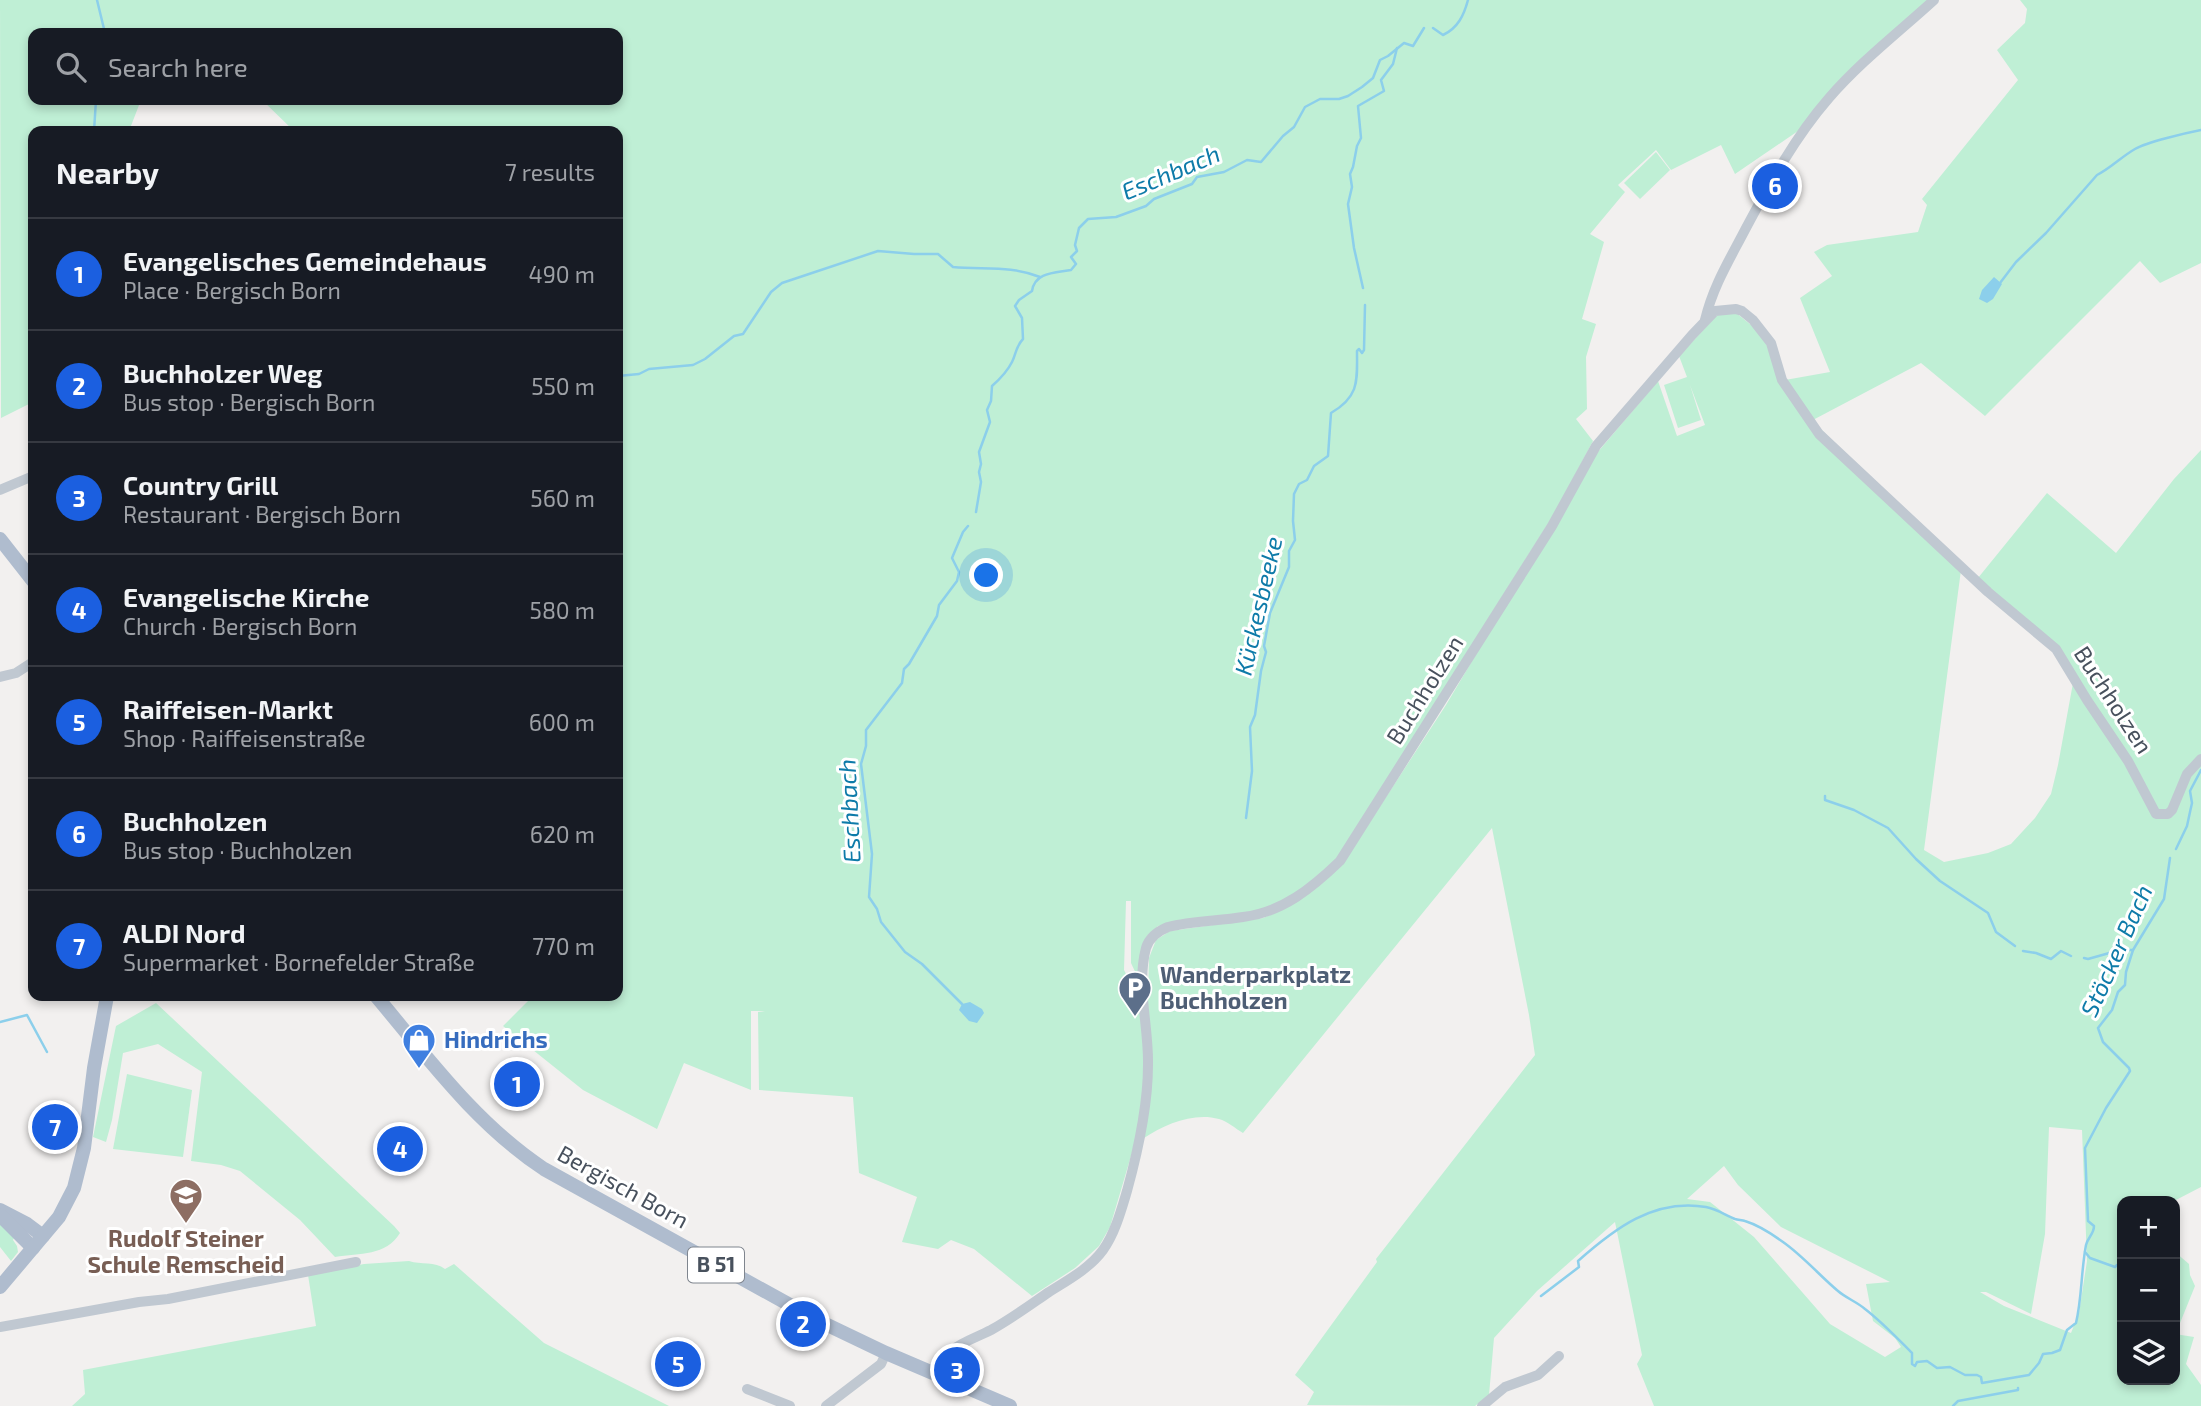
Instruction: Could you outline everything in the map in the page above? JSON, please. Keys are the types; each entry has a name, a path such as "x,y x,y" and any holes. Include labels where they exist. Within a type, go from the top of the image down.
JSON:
{"main road":[{"path":"0,539 28,575"},
{"path":"0,1287 59,1217 70,1198 84,1148 93,1068 106,1001"},
{"name":"Bergisch Born","path":"380,1001 473,1110 499,1136 562,1181 770,1295 886,1353 1010,1406"},
{"path":"0,1212 27,1224 43,1236"},
{"path":"0,1212 33,1248"}],"street":[{"name":"Buchholzen","path":"1705,320 1713,290 1796,142 1845,80 1934,0"},
{"name":"Buchholzen","path":"934,1374 939,1363 951,1350 1006,1321 1083,1269 1108,1243 1126,1192 1141,1129 1148,1066 1143,976 1148,943 1156,933 1177,924 1245,917 1270,911 1300,895 1340,861 1548,533 1595,446 1715,311 1742,311 1753,320 1771,343 1782,380 1819,434 1988,592 2056,649 2128,761 2158,815 2168,814 2172,810 2187,774 2201,759"},
{"path":"0,490 28,478"},
{"path":"0,677 16,673 28,665"},
{"path":"0,1327 168,1299 356,1262"},
{"path":"827,1406 881,1364 886,1353"},
{"path":"1482,1406 1505,1387 1538,1375 1559,1356"},
{"path":"747,1389 790,1406"}],"green space":[{"path":"0,0 1928,0 1798,131 1735,174 1721,145 1671,170 1656,150 1618,185 1625,192 1590,234 1604,242 1582,319 1596,324 1586,357 1587,409 1576,419 1593,441 1556,511 1337,859 1296,895 1267,908 1244,915 1158,926 1147,936 1139,980 1131,963 1131,901 1126,901 1124,970 1139,999 1146,1064 1139,1129 1110,1227 1099,1246 1075,1268 1032,1296 974,1249 951,1240 938,1249 902,1242 917,1197 859,1173 853,1097 759,1090 758,1012 765,1011 751,1011 751,1090 684,1063 657,1129 583,1090 503,1026 528,1001 623,1001 623,126 289,126 267,105 623,105 623,28 28,28 28,105 139,105 131,126 28,126 28,404 1,418"},
{"path":"2020,0 2201,0 2201,263 2160,283 2140,261 1985,416 1921,363 1811,421 1785,380 1830,372 1800,298 1832,276 1814,252 1827,245 1918,232 1927,205 1922,199 2018,80 1997,50 2025,23 2027,9"},
{"path":"1656,152 1670,170 1640,199 1624,183"},
{"path":"1735,312 1761,333 1794,402 1961,570 1924,850 1944,862 1988,853 2011,844 2035,818 2051,794 2073,683 2067,659 1978,578 2047,493 2116,553 2174,479 2201,450 2201,1187 2180,1198 2117,1196 2117,1385 2180,1385 2180,1335 2194,1337 2186,1364 2201,1385 2201,1406 1654,1406 1637,1364 1642,1355 1615,1222 1537,1291 1494,1338 1489,1395 1475,1406 1307,1405 1314,1392 1295,1375 1377,1262 1376,1259 1535,1055 1492,828 1243,1133 1222,1120 1200,1117 1170,1124 1144,1138 1149,958 1156,940 1170,931 1263,918 1281,910 1343,863 1446,705 1591,460 1658,381 1677,436 1705,425 1690,385 1701,420 1678,428 1664,385 1687,377 1679,356 1719,313","holes":["2049,1127 2082,1130 2087,1261 2079,1313 2071,1333 2004,1306 1980,1292 1986,1292 2031,1314 2045,1234","1724,1166 1738,1185 1781,1227 1890,1282 1866,1284 1873,1321 1895,1338 1901,1347 1885,1357 1830,1324 1754,1237 1710,1202 1687,1199"]},
{"path":"156,1003 394,1226 400,1233 394,1240 380,1250 335,1257 300,1220 240,1171 191,1161 202,1072 158,1044 123,1053 106,1142 93,1137 116,1026"},
{"path":"127,1074 192,1090 183,1157 113,1149"},
{"path":"0,1222 15,1236 13,1240 18,1252 11,1261 0,1247"},
{"path":"2180,1256 2189,1264 2195,1286 2180,1323"},
{"path":"409,1261 437,1265 445,1269 454,1264 544,1343 669,1406 72,1406 85,1394 83,1370 316,1326 308,1275 364,1264"}],"water":[{"path":"1994,277 2002,284 1993,299 1987,303 1979,299 1982,290"},
{"path":"970,1002 984,1013 977,1023 969,1021 959,1010 962,1004"}],"waterway":[{"path":"97,0 104,28"},
{"name":"Eschbach","path":"1433,28 1443,35 1453,29 1468,0"},
{"name":"Eschbach","path":"976,512 981,482 979,452 990,422 987,410 992,386 1008,369 1023,339 1022,318 1015,306 1032,291 1041,277 1071,270 1076,264 1071,257 1077,251 1075,245 1079,228 1088,219 1116,217 1146,206 1154,199 1192,184 1197,177 1224,172 1247,160 1261,162 1294,127 1305,107 1320,99 1348,96 1362,87 1373,78 1380,60 1404,43 1413,46 1424,28"},
{"name":"Kückesbeeke","path":"1363,288 1348,204 1352,187 1350,174 1361,138 1358,106 1384,91 1381,80 1393,64 1397,48"},
{"path":"94,126 96,105"},
{"path":"2000,283 2016,262 2046,233 2097,175 2141,146 2201,130"},
{"path":"623,376 639,374 649,369 693,365 734,336 743,334 771,292 782,283 878,251 938,254 953,267 1008,269 1040,277"},
{"name":"Kückesbeeke","path":"1246,818 1252,771 1250,727 1255,715 1270,613 1289,567 1289,551 1295,540 1294,494 1299,484 1307,480 1314,466 1328,456 1331,413 1352,394 1357,371 1357,351 1359,349 1362,353 1364,350 1365,305"},
{"name":"Eschbach","path":"962,1004 922,964 905,952 881,922 869,897 872,854 861,764 866,746 866,730 902,683 904,669 937,616 939,605 957,581 959,572 952,558 968,526"},
{"name":"Stöcker Bach","path":"2176,849 2187,826 2192,803 2190,791 2201,770"},
{"path":"1825,796 1825,800 1854,810 1888,828 1940,881 1988,913 1996,932 2015,946"},
{"name":"Stöcker Bach","path":"1541,1296 1579,1267 1578,1261 1621,1227 1669,1207 1706,1207 1755,1225 1790,1248 1838,1291 1889,1330 1912,1353 1912,1364 1915,1366 1917,1362 1927,1361 1937,1368 1950,1367 1965,1375 1977,1375 1981,1377 1982,1383 2029,1375 2043,1354 2060,1350 2067,1330 2076,1323 2086,1245 2094,1226 2088,1221 2085,1148 2130,1071 2103,1042 2098,1028 2112,1010 2118,992 2125,985 2133,950 2164,899 2170,858"},
{"path":"2084,958 2133,950"},
{"path":"2023,951 2051,959 2061,951 2071,956"},
{"path":"0,1022 27,1015 47,1052"},
{"path":"2085,1252 2090,1258 2115,1267 2117,1265"},
{"name":"Stöcker Bach","path":"1953,1406 1958,1401 2018,1388"}],"place":[{"name":"Buchholzen","path":"1775,186"},
{"name":"Wanderparkplatz Buchholzen","path":"1135,1018"},
{"name":"Hindrichs","path":"419,1070"},
{"name":"Evangelisches Gemeindehaus","path":"517,1084"},
{"name":"ALDI Nord","path":"55,1127"},
{"name":"Evangelische Kirche","path":"400,1149"},
{"name":"Rudolf Steiner Schule Remscheid","path":"186,1225"},
{"name":"Buchholzer Weg","path":"803,1324"},
{"name":"Raiffeisen-Markt","path":"678,1364"},
{"name":"Country Grill","path":"957,1370"}]}
